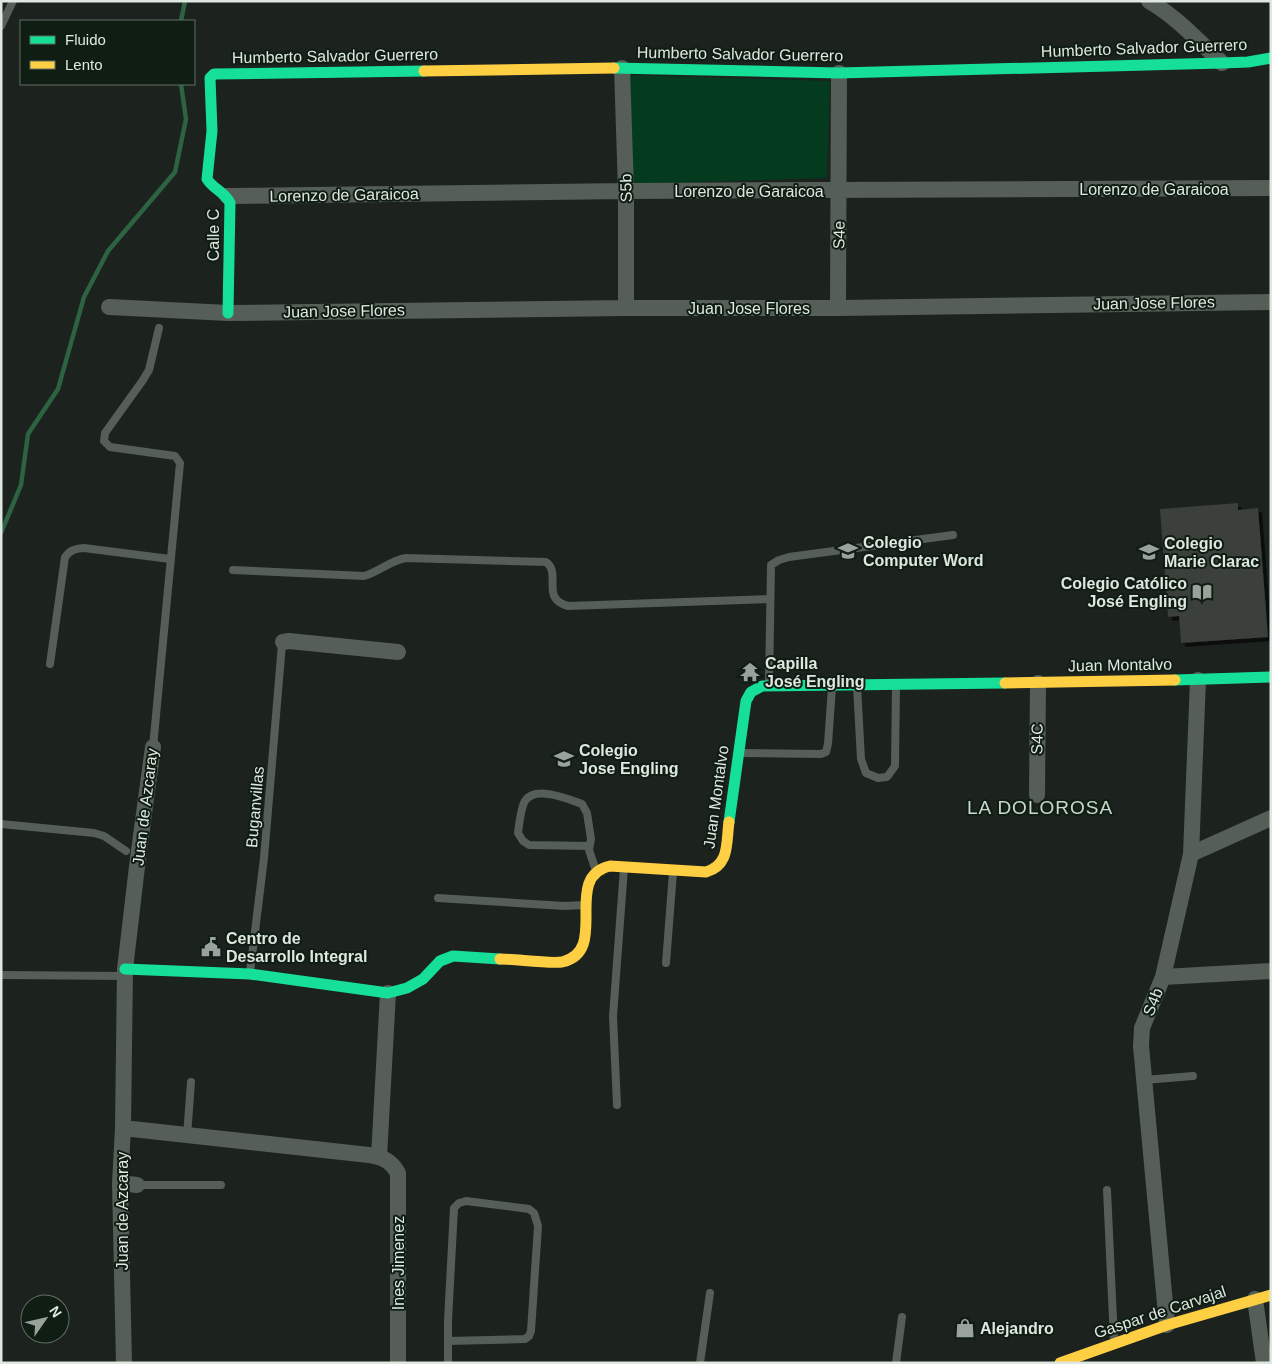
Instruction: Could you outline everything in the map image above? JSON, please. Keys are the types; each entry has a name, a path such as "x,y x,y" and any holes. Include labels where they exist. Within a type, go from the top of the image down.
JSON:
{"street":[{"path":"1149,1 1176,20 1222,63"},
{"name":"Humberto Salvador Guerrero","path":"210,78 214,74 622,68 839,73 1222,63 1248,62 1271,58"},
{"name":"S5b","path":"622,68 626,191 626,308"},
{"name":"S4e","path":"838,308 840,191 839,73"},
{"name":"Calle C","path":"210,78 212,131 207,179 210,184 227,196 230,203 228,313"},
{"name":"Lorenzo de Garaicoa","path":"227,196 626,191 1271,188"},
{"name":"Juan Jose Flores","path":"108,307 228,313 1271,302"},
{"path":"283,642 289,641 398,652"},
{"name":"Juan Montalvo","path":"596,870 610,866 706,872 716,869 724,860 746,701 751,692 762,686 1271,678"},
{"name":"S4b","path":"1167,1325 1141,1046 1142,1028 1163,977 1190,854 1198,680"},
{"name":"S4C","path":"1037,795 1038,682"},
{"name":"Juan de Azcaray","path":"124,1363 120,1184 123,1128 125,972 132,854 153,747"},
{"path":"1190,854 1271,818"},
{"path":"125,972 250,974 388,993 415,984 423,979 440,961 453,956 561,962 576,956 584,946 586,905 590,880 596,870"},
{"path":"1163,977 1271,971"},
{"name":"Ines Jimenez","path":"388,993 386,1160 398,1174 398,1363"},
{"path":"123,1128 386,1160"},
{"path":"120,1184 137,1185"},
{"path":"1263,1297 1264,1363"},
{"name":"Gaspar de Carvajal","path":"1060,1363 1167,1325 1263,1297"}],"lane":[{"path":"1,26 13,1"},
{"name":"Juan de Azcaray","path":"153,747 180,463 175,456 110,447 104,441 105,433 144,380 149,370 158,328"},
{"path":"769,686 771,565 789,557 953,535"},
{"path":"50,664 64,557 69,552 77,548 84,548 170,559"},
{"path":"233,570 364,576 378,572 400,558 546,562 550,565 552,594 562,605 568,606 770,598"},
{"name":"Buganvillas","path":"250,974 264,858 283,642"},
{"path":"858,685 861,759 866,773 878,778 887,777 895,766 896,684"},
{"path":"739,753 821,754 826,752 832,685"},
{"path":"589,846 530,845 523,841 518,833 524,801 542,792 582,804 587,812 591,839 589,846 596,870"},
{"path":"1,824 94,833 104,836 132,854"},
{"path":"617,1105 613,1016 624,866"},
{"path":"666,963 673,870"},
{"path":"438,898 565,906 586,905"},
{"path":"1,975 125,972"},
{"path":"1144,1080 1193,1076"},
{"path":"186,1136 191,1082"},
{"path":"137,1185 221,1186"},
{"path":"1107,1190 1114,1344"},
{"path":"448,1341 525,1339 529,1336 531,1331 538,1226 534,1213 529,1209 466,1201 459,1203 454,1208 448,1341 448,1363"},
{"path":"700,1363 710,1294"},
{"path":"896,1363 902,1317"}],"green space":[{"path":"628,75 830,81 827,178 633,184"}],"building":[{"path":"1238,503 1238,510 1258,508 1268,637 1181,643 1179,616 1168,617 1160,509"}],"waterway":[{"path":"181,20 185,1"},
{"path":"1,533 21,485 28,434 58,389 84,297 108,251 175,172 186,119 181,85"}],"traffic: fast":[{"path":"614,68 839,73 1222,63 1248,62 1271,58"},
{"path":"228,313 230,203 207,179 212,131 210,78 214,74 424,71"},
{"path":"1175,680 1271,677"},
{"path":"729,822 746,701 751,692 762,686 1005,683"},
{"path":"125,969 250,974 388,993 407,988 423,979 440,961 453,956 500,959"}],"traffic: slow":[{"path":"424,71 614,68"},
{"path":"1005,683 1175,680"},
{"path":"500,959 562,962 576,955 583,944 586,930 586,898 589,884 596,873 610,866 706,872 714,869 723,859 727,845 729,822"},
{"path":"1060,1363 1167,1325 1271,1295"}],"place":[{"name":"Colegio Computer Word","path":"848,551"},
{"name":"Colegio Marie Clarac","path":"1149,552"},
{"name":"Colegio Católico José Engling","path":"1202,592"},
{"name":"Capilla José Engling","path":"750,672"},
{"name":"Colegio Jose Engling","path":"564,759"},
{"name":"Centro de Desarrollo Integral","path":"211,947"},
{"name":"Alejandro","path":"965,1328"}],"district":[{"name":"LA DOLOROSA","path":"1040,807"}]}
